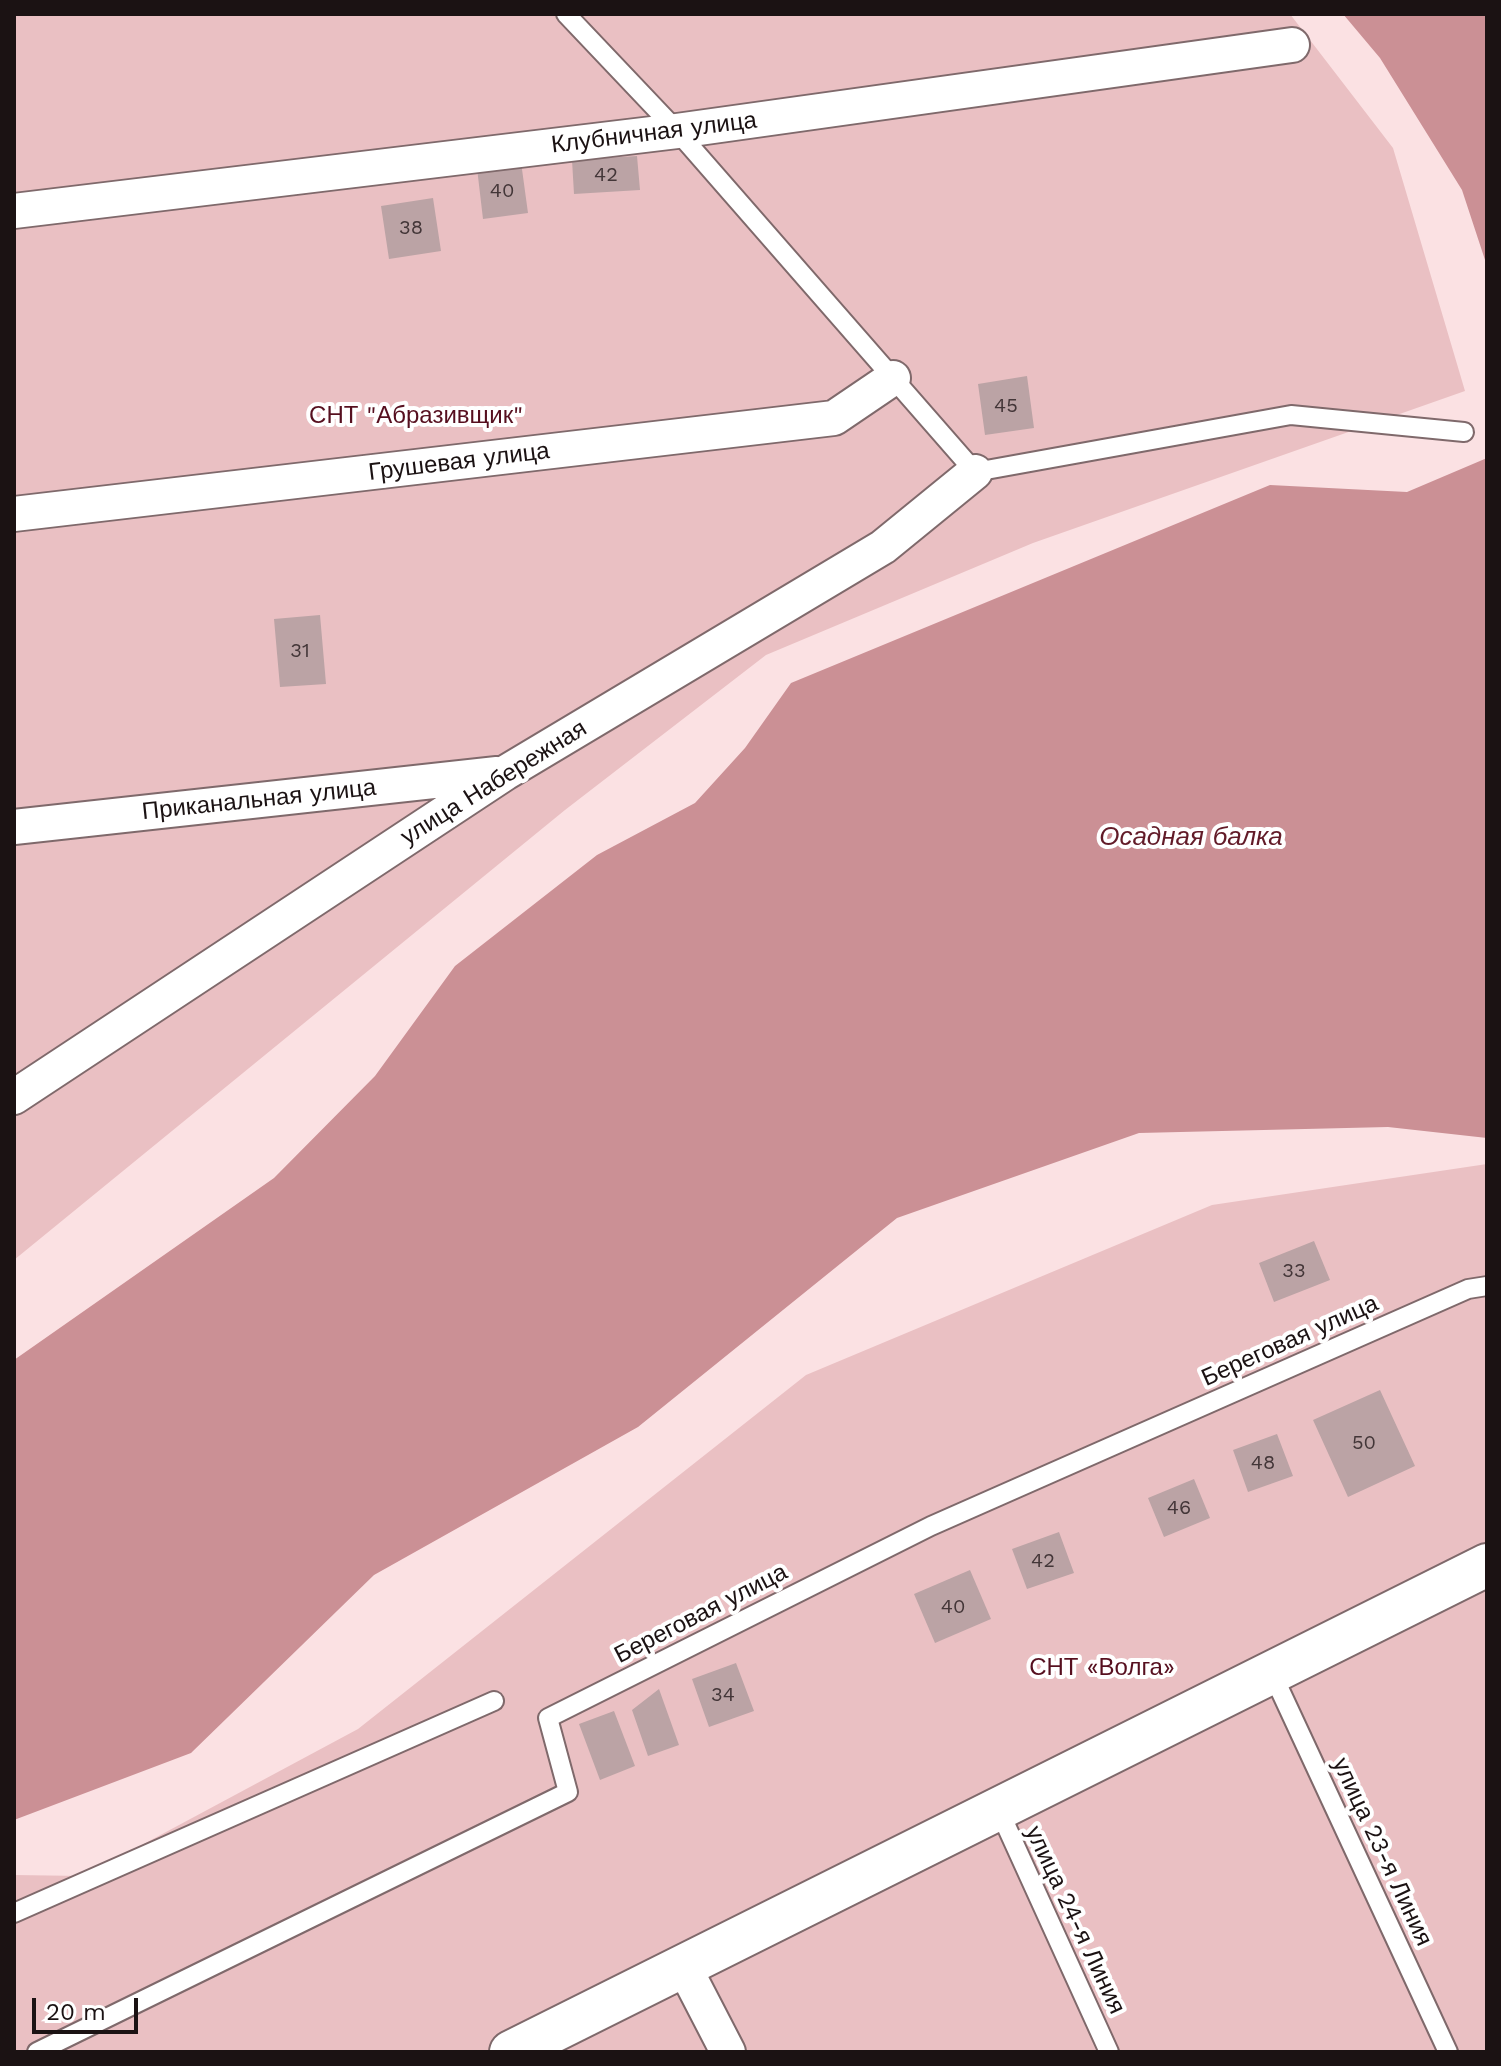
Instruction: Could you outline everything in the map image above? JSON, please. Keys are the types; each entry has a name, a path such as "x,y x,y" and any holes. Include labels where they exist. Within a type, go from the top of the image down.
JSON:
{"street":[{"name":"Клубничная улица","path":"14,211 677,131 1292,45"},
{"name":"Грушевая улица","path":"14,514 834,418 893,378"},
{"name":"улица Набережная","path":"14,1097 505,773 883,547 975,472"},
{"name":"Приканальная улица","path":"14,827 505,773"},
{"path":"511,2052 1487,1565"},
{"path":"683,1965 728,2052"}],"lane":[{"path":"566,14 677,131 975,472 1291,415 1464,432"},
{"name":"Береговая улица","path":"37,2052 568,1792 548,1718 931,1526 1468,1289 1487,1286"},
{"name":"улица 23-я Линия","path":"1272,1673 1448,2052"},
{"path":"14,1913 494,1701"},
{"name":"улица 24-я Линия","path":"998,1808 1109,2052"}],"green space":[{"name":"СНТ \"Абразивщик\"","path":"14,14 1290,14 1393,148 1465,391 1033,543 766,655 565,810 14,1260"},
{"name":"СНТ «Волга»","path":"1487,1164 1487,2052 14,2052 14,1875 84,1876 358,1729 806,1375 1212,1205"}],"water":[{"path":"1343,14 1487,14 1487,266 1462,190 1380,58"},
{"name":"Осадная балка","path":"1487,458 1487,1138 1388,1127 1139,1133 897,1218 638,1427 374,1575 191,1753 14,1820 14,1360 274,1178 375,1076 455,966 597,855 695,803 745,748 791,683 1270,485 1407,492"}],"building":[{"path":"637,156 640,190 574,194 572,160"},
{"path":"521,162 528,213 483,219 477,168"},
{"path":"433,198 441,251 389,259 381,206"},
{"path":"1027,376 1034,428 985,435 978,384"},
{"path":"320,615 326,684 280,687 274,619"},
{"path":"1314,1241 1330,1280 1274,1302 1259,1263"},
{"path":"1380,1390 1415,1466 1348,1497 1313,1420"},
{"path":"1277,1434 1293,1476 1248,1492 1233,1450"},
{"path":"1194,1479 1210,1518 1164,1537 1148,1498"},
{"path":"1059,1532 1074,1573 1027,1589 1012,1549"},
{"path":"970,1570 991,1619 935,1643 914,1594"},
{"path":"736,1663 754,1711 709,1727 692,1679"},
{"path":"659,1689 679,1745 648,1756 632,1710"},
{"path":"614,1711 635,1766 600,1780 579,1724"}]}
